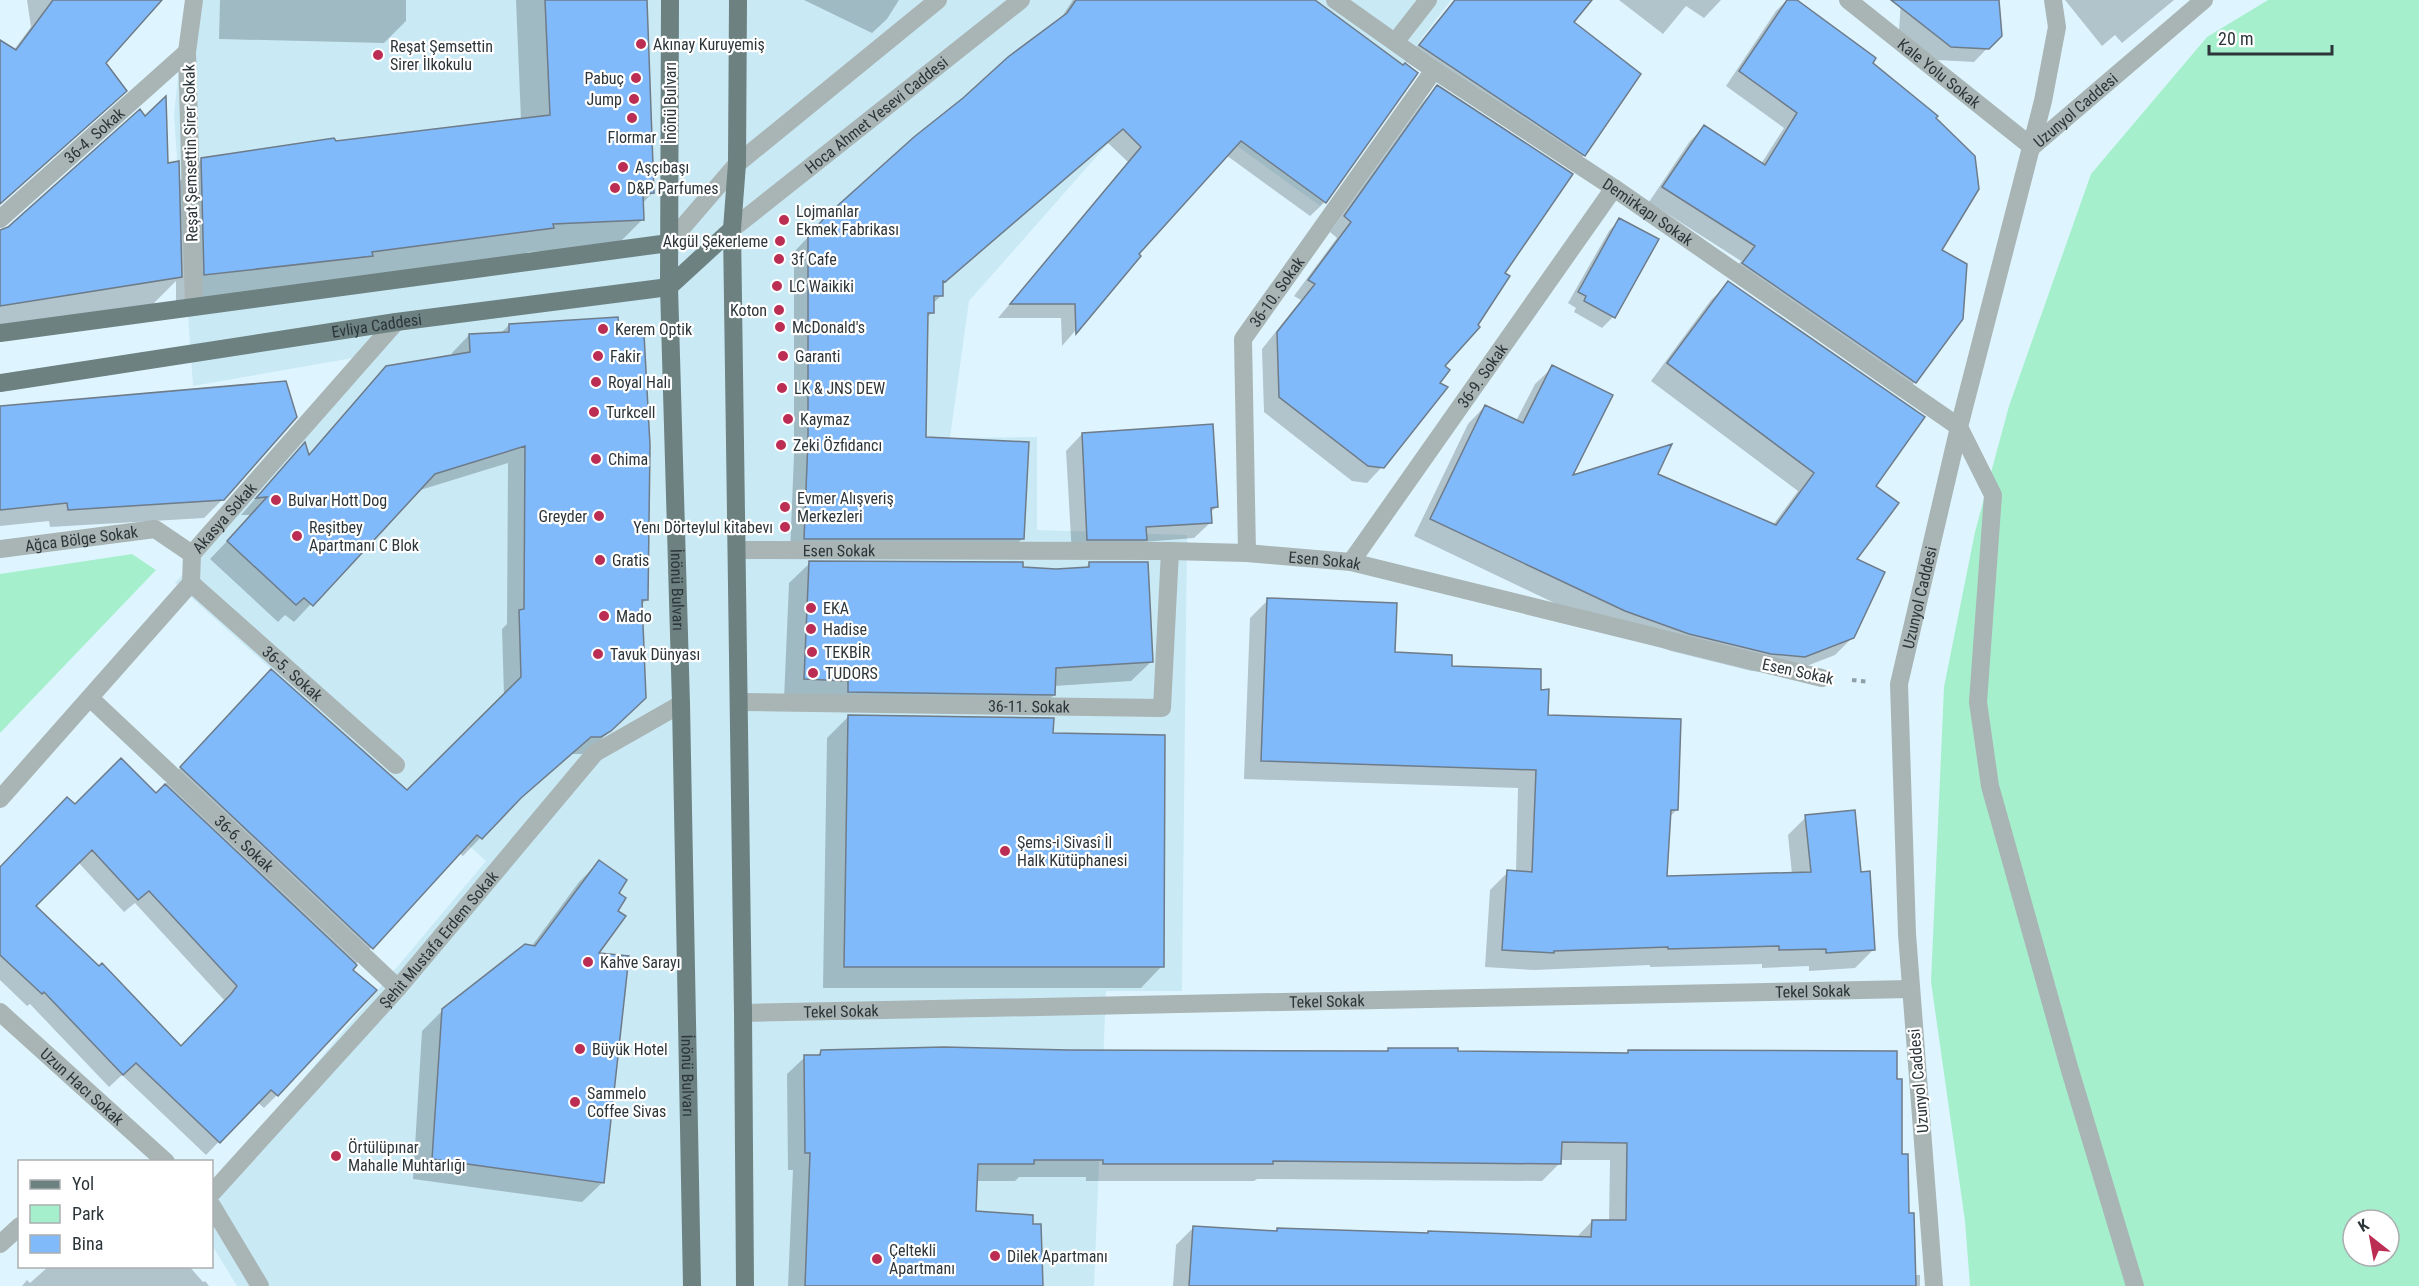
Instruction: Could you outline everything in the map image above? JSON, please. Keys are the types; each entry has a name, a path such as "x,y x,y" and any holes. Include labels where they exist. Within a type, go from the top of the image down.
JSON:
{"main road":[{"name":"İnönü Bulvarı","path":"670,0 669,287 681,704 692,1286"},
{"path":"738,0 737,164 732,229 745,1286"},
{"path":"669,287 732,229"},
{"path":"0,333 669,243"},
{"name":"Evliya Caddesi","path":"0,383 396,322 669,287"}],"street":[{"name":"Reşat Şemsettin Sirer Sokak","path":"194,0 187,52 194,307"},
{"path":"669,243 737,164 939,0"},
{"name":"Hoca Ahmet Yesevi Caddesi","path":"732,229 1021,0"},
{"name":"Demirkapı Sokak","path":"1335,0 1434,70 1614,188 1959,427"},
{"path":"1396,41 1428,0"},
{"name":"Kale Yolu Sokak","path":"1848,0 2032,147"},
{"path":"2032,147 2057,27 2053,0"},
{"name":"Uzunyol Caddesi","path":"1934,1286 1910,989 1899,684 1959,427 2032,147 2204,0"},
{"name":"36-4. Sokak","path":"0,219 187,52"},
{"name":"36-10. Sokak","path":"1247,554 1243,339 1434,70"},
{"name":"36-9. Sokak","path":"1351,562 1614,188"},
{"name":"Akasya Sokak","path":"191,583 192,554 396,322"},
{"path":"1959,427 1993,495 1978,702 1990,786 2065,1056 2135,1286"},
{"name":"Ağca Bölge Sokak","path":"0,549 154,529 192,554"},
{"name":"Esen Sokak","path":"737,550 1170,551 1351,562 1822,678"},
{"name":"36-11. Sokak","path":"739,702 1162,708 1170,551"},
{"path":"0,799 191,583"},
{"name":"36-5. Sokak","path":"191,583 396,765"},
{"name":"36-6. Sokak","path":"90,698 398,988"},
{"name":"Şehit Mustafa Erdem Sokak","path":"213,1192 398,988 595,753 681,704"},
{"name":"Tekel Sokak","path":"743,1013 1910,989"},
{"name":"Uzun Hacı Sokak","path":"0,1012 165,1160"},
{"path":"213,1208 260,1286"},
{"path":"0,1244 18,1228"}],"path":[{"name":"Esen Sokak","path":"1822,678 1899,684"}],"shaded area":[{"path":"186,0 1451,0 1422,38 1320,206 1157,88 969,301 950,438 1037,437 1037,530 1187,535 1182,991 1106,991 1094,1286 237,1286 213,1247 213,1187 486,861 175,583 376,354 193,386 174,115"}],"green space":[{"path":"2268,0 2419,0 2419,1286 1970,1286 1965,1221 1931,982 1944,687 1975,532 2009,406 2091,174 2207,37"},
{"path":"132,554 156,570 0,733 0,574"}],"building":[{"path":"53,0 162,0 106,63 127,91 0,204 0,40 16,50"},
{"path":"545,0 647,0 654,193 643,194 644,220 553,224 554,228 372,252 373,256 204,275 201,158 334,138 336,141 550,115"},
{"path":"1076,0 1315,0 1403,65 1405,63 1418,73 1326,203 1241,141 1139,254 1141,256 1076,334 1075,304 1010,304 1141,147 1123,129 945,282 943,281 943,296 934,296 934,313 928,313 926,437 1029,442 1024,539 804,539 808,440 808,237 826,216 914,137 963,98 1008,57 1067,13"},
{"path":"1455,0 1592,0 1574,22 1641,74 1585,156 1419,45"},
{"path":"1787,0 1797,0 1876,58 1873,63 1938,116 1936,118 1975,156 1979,189 1942,250 1967,264 1963,319 1916,383 1742,263 1755,246 1662,187 1704,125 1765,165 1797,113 1739,71"},
{"path":"1891,0 1999,0 2002,36 1989,49 1951,47"},
{"path":"1437,85 1573,174 1505,273 1510,276 1478,325 1480,327 1445,366 1450,370 1440,383 1448,387 1384,468 1368,466 1279,397 1277,332 1315,284 1308,280 1351,222 1344,216"},
{"path":"166,96 168,163 179,161 182,277 0,306 0,230 8,227 140,109 145,116"},
{"path":"1619,218 1659,239 1615,318 1584,301 1586,296 1578,292"},
{"path":"1728,281 1925,417 1876,486 1899,503 1857,559 1885,572 1854,638 1805,657 1771,654 1689,634 1625,611 1430,519 1485,405 1523,423 1552,365 1613,395 1573,475 1672,444 1658,474 1776,525 1814,473 1667,363"},
{"path":"618,317 619,336 644,334 650,445 648,600 642,600 646,698 611,731 601,737 591,737 521,798 482,839 477,835 373,949 180,767 271,669 407,790 521,677 519,610 524,609 525,446 435,474 313,606 304,598 296,605 227,541 267,497 256,498 305,442 309,455 386,366 470,352 469,334 509,332 509,324"},
{"path":"286,381 297,417 224,500 68,510 67,503 0,510 0,406"},
{"path":"1213,424 1218,507 1211,508 1212,523 1146,527 1147,540 1087,540 1082,433"},
{"path":"809,561 1023,562 1023,567 1056,569 1089,567 1089,562 1148,562 1153,662 1056,668 1055,695 848,692 848,681 804,679"},
{"path":"1267,598 1397,603 1395,652 1452,655 1452,666 1541,669 1541,690 1549,689 1548,715 1681,719 1678,810 1671,810 1667,876 1811,872 1805,815 1855,810 1861,872 1870,871 1875,950 1826,953 1826,949 1779,950 1779,946 1668,949 1668,947 1554,951 1554,953 1502,950 1507,870 1532,872 1536,770 1261,761"},
{"name":"Şems-i Sivasî İl Halk Kütüphanesi","path":"848,715 1054,718 1053,733 1165,735 1164,967 844,967"},
{"path":"121,758 156,793 165,784 357,965 353,970 377,990 278,1096 271,1090 220,1143 136,1063 123,1075 44,992 42,994 0,955 0,867 67,797 75,804","holes":["92,850 138,900 149,891 237,986 181,1046 102,963 99,966 36,906"]},
{"path":"599,860 627,880 619,893 626,898 618,911 626,916 599,953 629,956 604,1183 432,1159 442,1009 525,944 535,946"},
{"path":"944,1047 1068,1050 1388,1051 1388,1048 1458,1048 1458,1051 1628,1053 1628,1050 1897,1051 1897,1079 1902,1079 1902,1154 1908,1154 1909,1213 1914,1213 1916,1286 1189,1286 1193,1226 1277,1231 1277,1228 1591,1237 1592,1220 1626,1220 1627,1143 1562,1142 1561,1164 1273,1161 1273,1164 1103,1164 1103,1160 1034,1160 1034,1164 978,1164 976,1211 1033,1215 1033,1224 1041,1224 1043,1286 805,1286 810,1153 805,1153 804,1055 820,1055 821,1050"}],"place":[{"name":"Akınay Kuruyemiş","path":"641,44"},
{"name":"Reşat Şemsettin Sirer İlkokulu","path":"378,55"},
{"name":"Pabuç","path":"636,78"},
{"name":"Jump","path":"634,99"},
{"name":"Flormar","path":"632,118"},
{"name":"Aşçıbaşı","path":"623,167"},
{"name":"D&P Parfumes","path":"615,188"},
{"name":"Lojmanlar Ekmek Fabrikası","path":"784,220"},
{"name":"Akgül Şekerleme","path":"780,241"},
{"name":"3f Cafe","path":"779,259"},
{"name":"LC Waikiki","path":"777,286"},
{"name":"Koton","path":"779,310"},
{"name":"McDonald's","path":"780,327"},
{"name":"Kerem Optik","path":"603,329"},
{"name":"Fakir","path":"598,356"},
{"name":"Garanti","path":"783,356"},
{"name":"Royal Halı","path":"596,382"},
{"name":"LK & JNS DEW","path":"782,388"},
{"name":"Turkcell","path":"594,412"},
{"name":"Kaymaz","path":"788,419"},
{"name":"Zeki Özfidancı","path":"781,445"},
{"name":"Chima","path":"596,459"},
{"name":"Bulvar Hott Dog","path":"276,500"},
{"name":"Evmer Alışveriş Merkezleri","path":"785,507"},
{"name":"Greyder","path":"599,516"},
{"name":"Yenı Dörteylul kitabevı","path":"785,527"},
{"name":"Reşitbey Apartmanı C Blok","path":"297,536"},
{"name":"Gratis","path":"600,560"},
{"name":"EKA","path":"811,608"},
{"name":"Mado","path":"604,616"},
{"name":"Hadise","path":"811,629"},
{"name":"TEKBİR","path":"812,652"},
{"name":"Tavuk Dünyası","path":"598,654"},
{"name":"TUDORS","path":"813,673"},
{"name":"Şems-i Sivasî İl Halk Kütüphanesi","path":"1005,851"},
{"name":"Kahve Sarayı","path":"588,962"},
{"name":"Büyük Hotel","path":"580,1049"},
{"name":"Sammelo Coffee Sivas","path":"575,1102"},
{"name":"Örtülüpınar Mahalle Muhtarlığı","path":"336,1156"},
{"name":"Dilek Apartmanı","path":"995,1256"},
{"name":"Çeltekli Apartmanı","path":"877,1259"}]}
